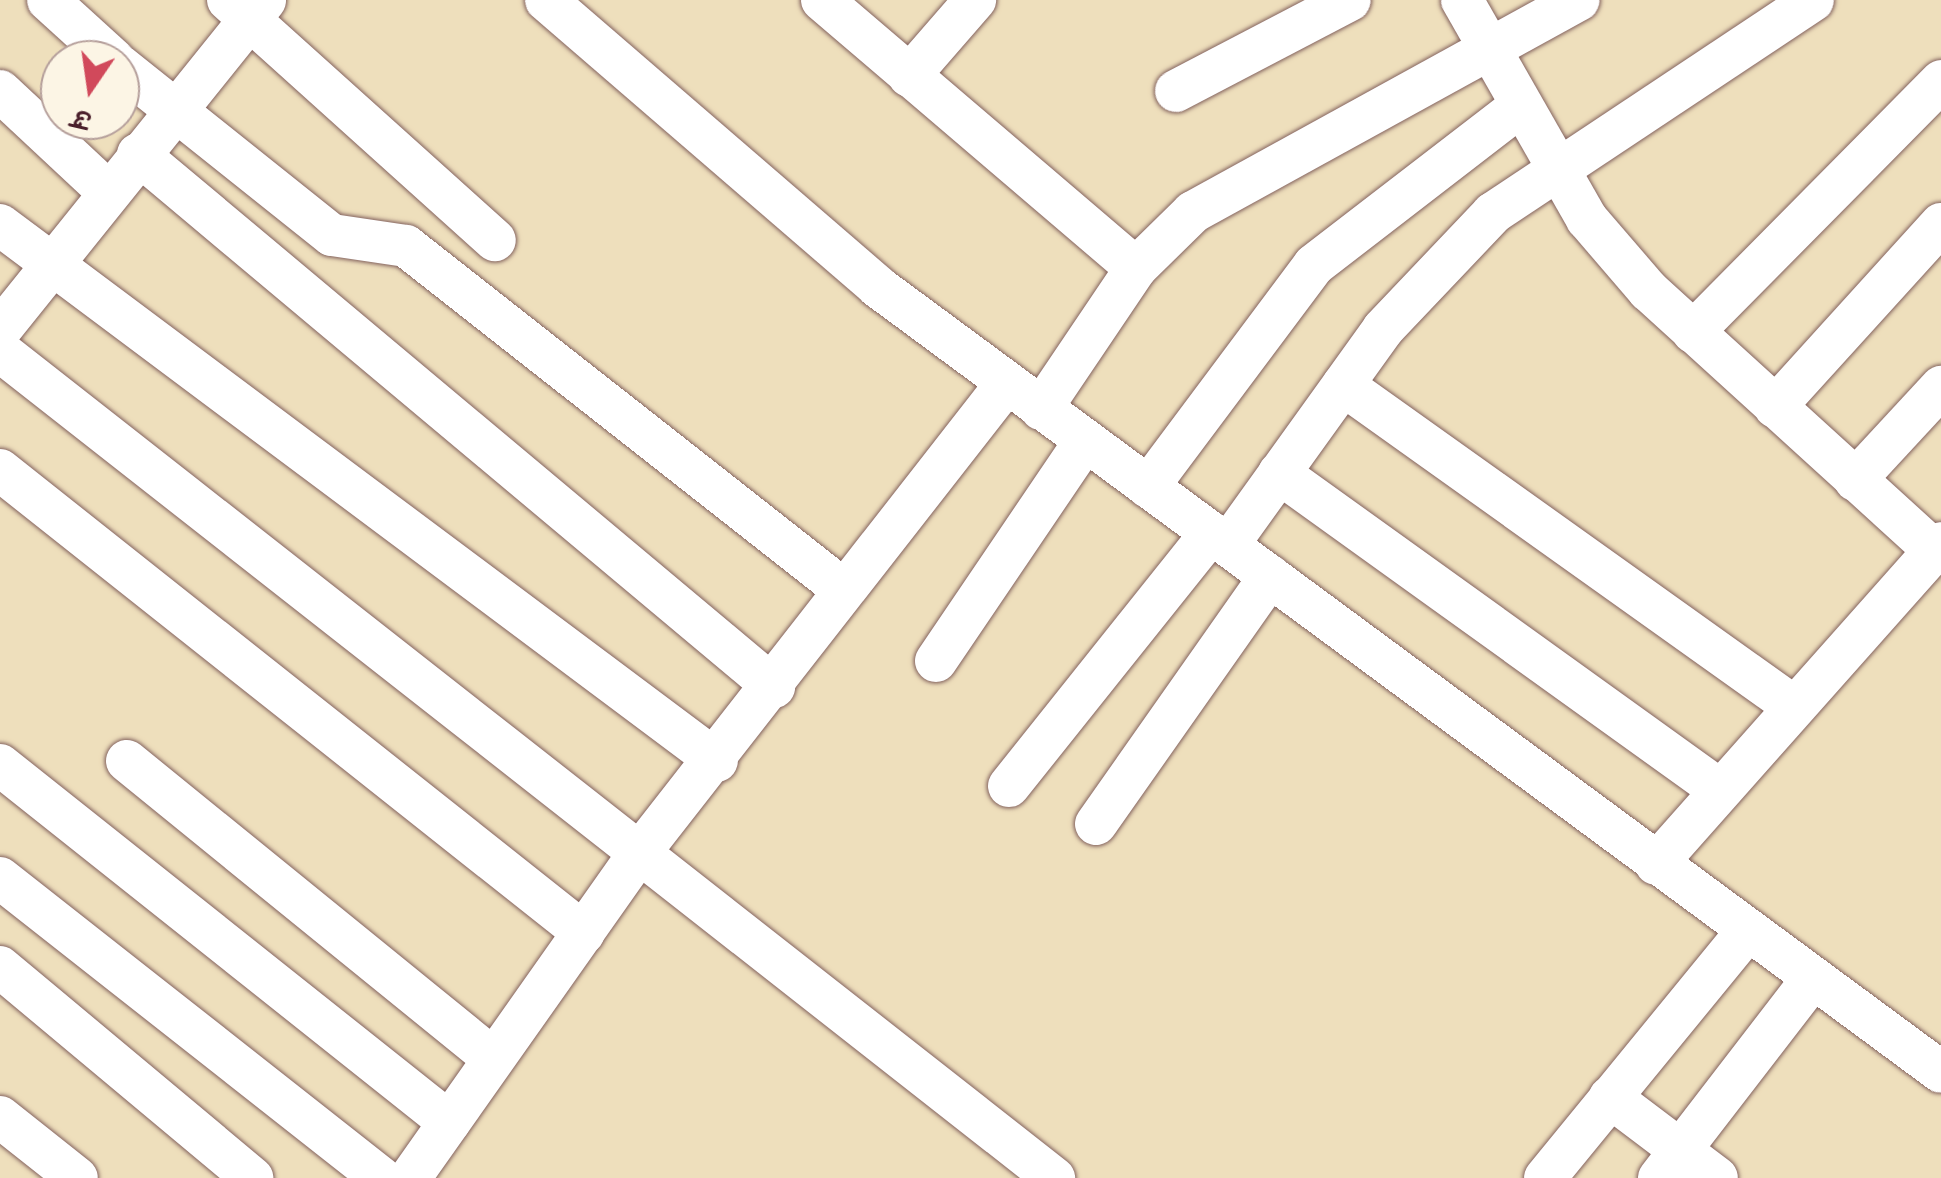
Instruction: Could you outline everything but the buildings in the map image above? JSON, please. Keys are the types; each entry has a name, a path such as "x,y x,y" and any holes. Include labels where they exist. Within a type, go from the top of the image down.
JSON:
{"street":[{"path":"48,0 92,40"},
{"path":"546,0 752,183 1006,384 1941,1072"},
{"path":"822,0 1136,268"},
{"path":"910,76 974,0"},
{"path":"1462,0 1518,108 1587,220 1694,332 1855,480 1937,546 1656,864"},
{"path":"1040,409 1136,268 1226,191 1579,0"},
{"path":"1009,786 1279,473 1344,384 1444,260 1552,167 1813,0"},
{"path":"1176,91 1342,2"},
{"path":"0,330 47,263 171,112 247,6 495,240"},
{"path":"1694,332 1941,81"},
{"path":"140,84 339,240 406,246 844,590"},
{"path":"0,91 106,189"},
{"path":"1148,486 1314,265 1518,108"},
{"path":"138,154 774,687"},
{"path":"1774,406 1941,224"},
{"path":"0,225 717,761"},
{"path":"0,351 1054,1178"},
{"path":"410,1178 638,855 717,761 844,590 1006,384"},
{"path":"1344,384 1793,706"},
{"path":"1855,480 1941,387"},
{"path":"936,661 1085,441"},
{"path":"0,470 584,932"},
{"path":"1279,473 1720,790"},
{"path":"1096,824 1270,576"},
{"path":"126,761 492,1058"},
{"path":"0,765 449,1122"},
{"path":"0,878 382,1178"},
{"path":"1544,1178 1748,930"},
{"path":"0,967 252,1178"},
{"path":"1669,1164 1813,978"},
{"path":"1610,1097 1669,1164 1717,1178"},
{"path":"0,1117 76,1178"}]}
